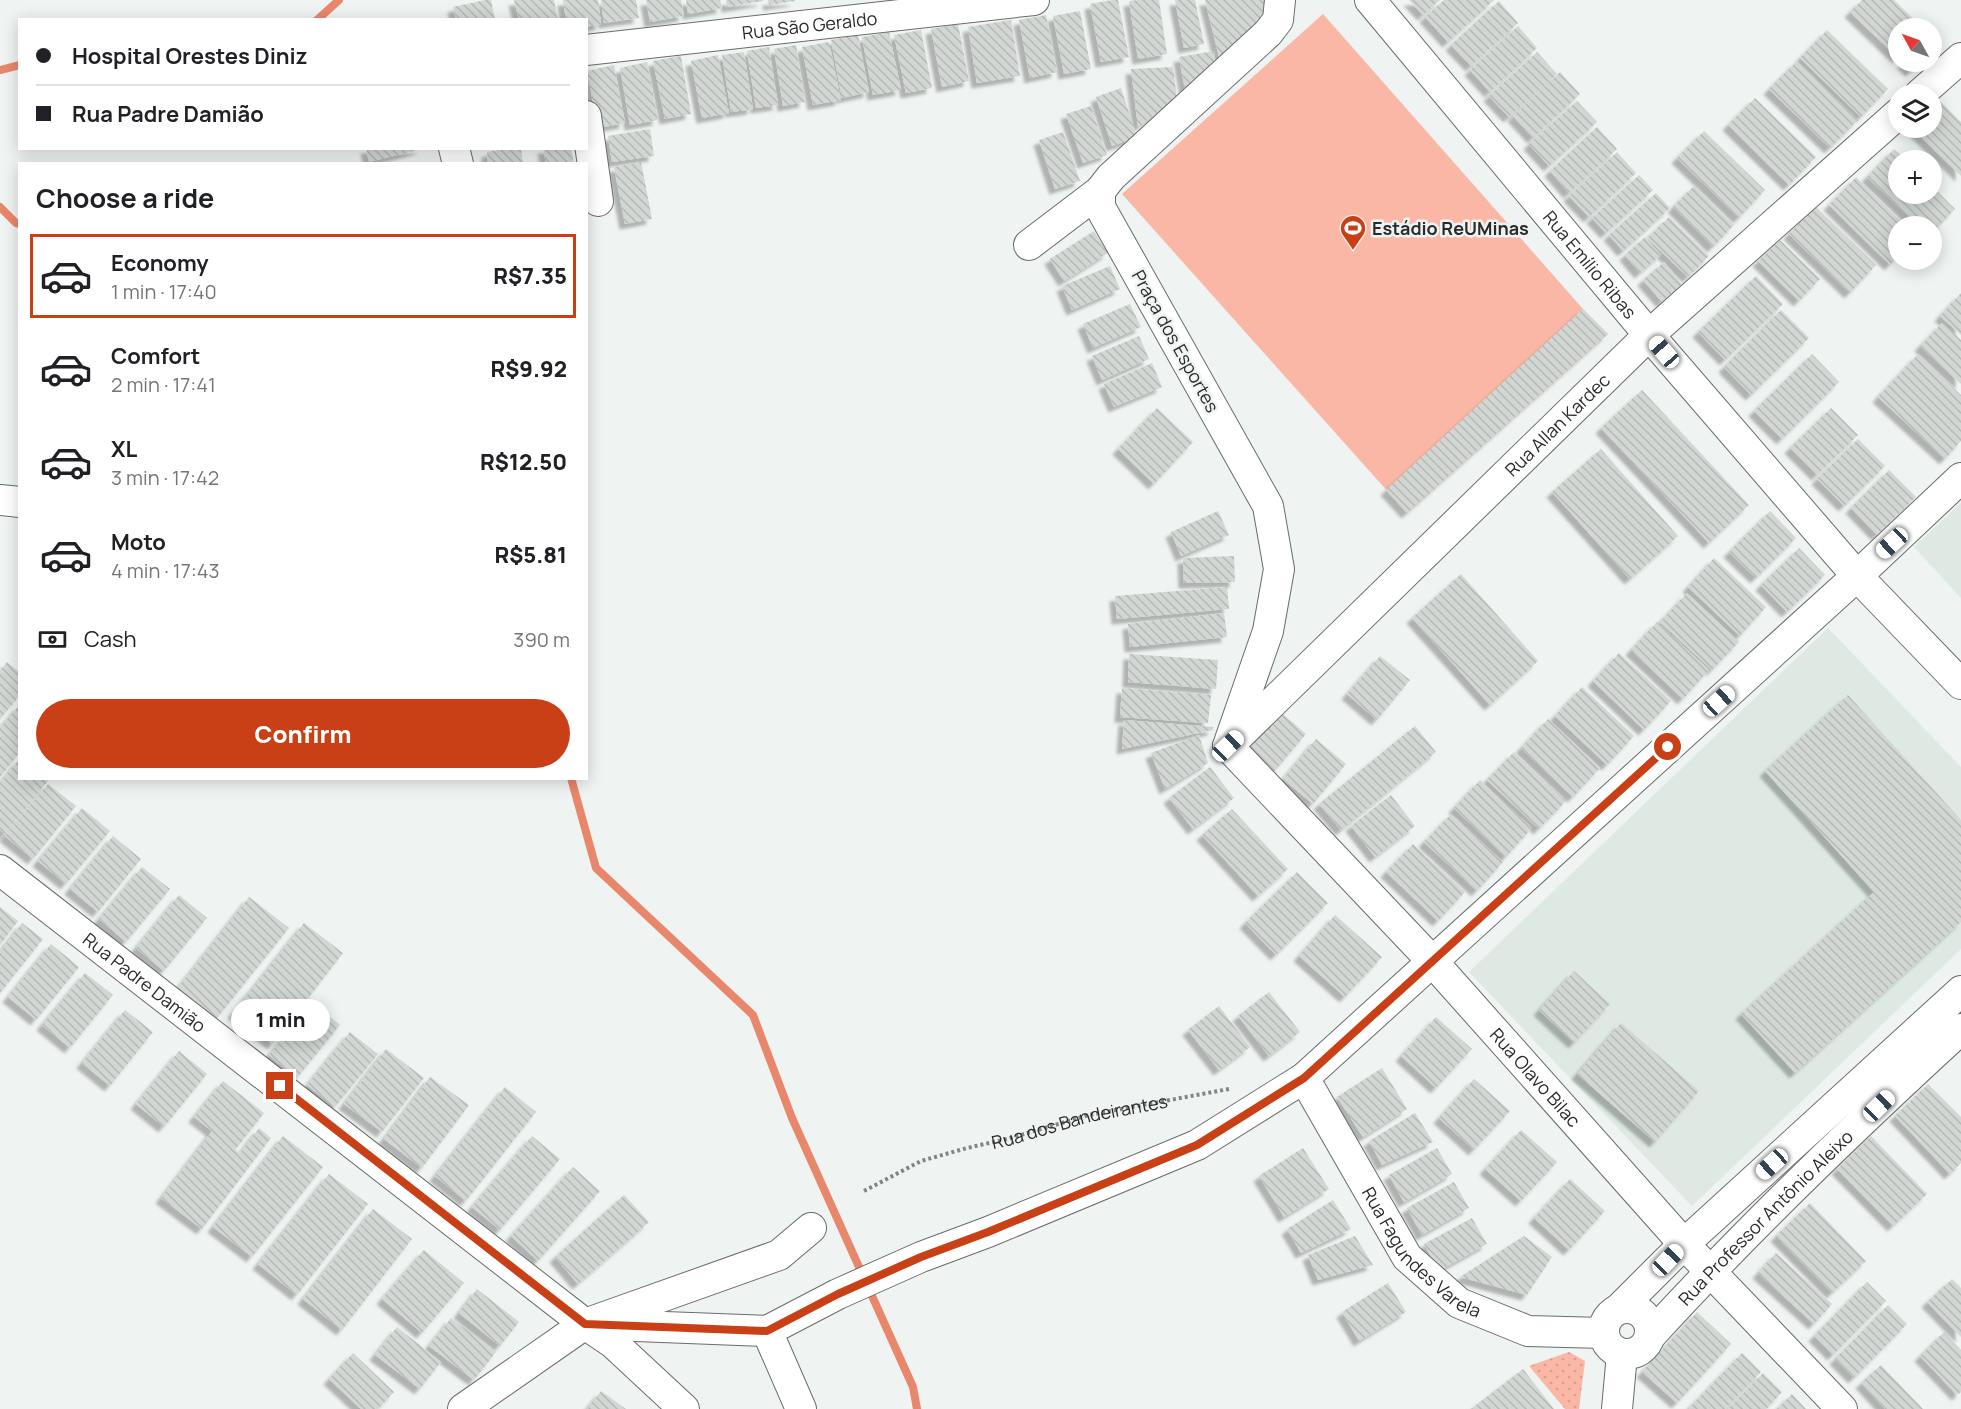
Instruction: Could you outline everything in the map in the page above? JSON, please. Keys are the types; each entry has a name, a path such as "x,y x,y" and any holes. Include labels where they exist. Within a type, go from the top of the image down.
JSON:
{"street":[{"name":"Rua São Geraldo","path":"588,50 1034,0"},
{"path":"1029,245 1100,191 1111,177 1268,33 1278,20 1280,0"},
{"name":"Rua Emílio Ribas","path":"1370,0 1649,335 1857,576 1961,684"},
{"path":"1931,84 1961,58"},
{"name":"Rua Allan Kardec","path":"1228,746 1649,335 1888,123"},
{"path":"588,130 598,201"},
{"name":"Praça dos Esportes","path":"1100,191 1100,207 1268,506 1279,568 1268,631 1228,746"},
{"path":"585,1324 767,1331 838,1294 921,1257 988,1232 1197,1145 1304,1078 1857,576 1961,478"},
{"path":"0,500 18,502"},
{"name":"Rua Olavo Bilac","path":"1228,746 1432,961 1709,1271 1842,1409"},
{"name":"Rua Padre Damião","path":"0,870 585,1324 613,1343 684,1409"},
{"name":"Rua Professor Antônio Aleixo","path":"1961,991 1886,1080 1651,1335 1645,1346 1635,1354 1615,1332 1684,1244 1886,1080 1961,1029"},
{"name":"Rua Fagundes Varela","path":"1304,1078 1407,1257 1459,1302 1528,1331 1615,1332"},
{"path":"463,1409 585,1324 779,1255 811,1228"},
{"path":"1617,1409 1615,1332 1630,1308 1641,1313 1649,1322 1651,1335"},
{"path":"767,1331 801,1409"}],"path":[{"name":"Rua dos Bandeirantes","path":"864,1191 921,1161 967,1148 1089,1115 1239,1087"}],"shaded area":[{"name":"Estádio ReUMinas","path":"1323,14 1583,309 1608,334 1407,513 1122,194"},
{"path":"1961,503 1961,598 1914,547"},
{"path":"1828,628 1961,767 1961,949 1692,1206 1469,972"},
{"path":"1569,1352 1585,1361 1579,1409 1565,1409 1529,1366"}],"building":[{"path":"491,0 495,18 456,18 453,7"},
{"path":"514,0 554,0 558,18 518,18"},
{"path":"563,0 598,0 601,24 588,27 588,18 566,18"},
{"path":"601,0 636,0 639,18 604,23"},
{"path":"646,0 681,0 684,16 650,22"},
{"path":"686,0 720,0 722,8 688,14"},
{"path":"726,0 763,0 763,1 727,7"},
{"path":"768,0 795,0 795,1 769,5"},
{"path":"1118,0 1129,57 1101,62 1090,4"},
{"path":"1159,0 1167,54 1138,59 1129,1"},
{"path":"1175,0 1195,0 1204,44 1184,48"},
{"path":"1205,0 1269,0 1270,21 1220,61"},
{"path":"1409,0 1440,0 1423,15"},
{"path":"1444,0 1494,0 1448,42 1425,17"},
{"path":"1862,0 1894,0 1913,18 1888,18 1888,48 1850,12"},
{"path":"1499,1 1518,23 1471,66 1451,45"},
{"path":"1080,11 1091,69 1064,74 1053,16"},
{"path":"1046,15 1057,72 1030,78 1019,20"},
{"path":"1011,20 1020,76 977,83 968,27"},
{"path":"958,24 969,81 942,87 931,29"},
{"path":"1518,26 1537,48 1490,92 1470,70"},
{"path":"921,30 932,88 906,93 894,35"},
{"path":"1827,30 1888,89 1861,117 1800,58"},
{"path":"889,32 901,90 873,95 862,37"},
{"path":"858,35 869,92 842,98 831,40"},
{"path":"829,42 841,100 813,105 802,47"},
{"path":"796,45 805,102 783,106 774,49"},
{"path":"769,47 778,105 756,108 747,51"},
{"path":"1214,51 1217,72 1186,95 1179,57"},
{"path":"744,52 753,109 731,112 722,55"},
{"path":"1537,52 1557,74 1509,117 1489,96"},
{"path":"718,55 729,113 702,118 691,61"},
{"path":"681,56 691,114 665,119 653,61"},
{"path":"1797,61 1858,120 1830,148 1769,89"},
{"path":"647,62 658,120 630,125 620,68"},
{"path":"614,65 625,123 598,128 588,71"},
{"path":"1173,67 1177,99 1138,127 1131,69"},
{"path":"1560,72 1580,94 1533,138 1513,116"},
{"path":"1121,88 1137,137 1112,146 1096,97"},
{"path":"1755,98 1816,157 1789,185 1728,125"},
{"path":"1577,101 1597,122 1549,166 1529,144"},
{"path":"1942,103 1961,122 1961,176 1942,157 1942,150 1934,150 1922,138 1942,138"},
{"path":"1091,106 1107,155 1083,163 1066,114"},
{"path":"1597,127 1617,149 1569,193 1550,171"},
{"path":"650,129 654,156 612,162 608,136"},
{"path":"1704,131 1765,190 1739,218 1677,158"},
{"path":"1063,132 1080,181 1055,189 1039,140"},
{"path":"366,150 418,150 369,162"},
{"path":"521,150 523,162 488,162 487,152"},
{"path":"543,150 571,150 574,162 546,162"},
{"path":"1617,152 1636,173 1589,217 1569,196"},
{"path":"1888,155 1888,197 1867,177"},
{"path":"641,162 652,219 625,224 614,167"},
{"path":"1639,175 1653,190 1606,233 1592,218"},
{"path":"1856,177 1896,216 1888,216 1888,263 1829,205"},
{"path":"1694,186 1734,225 1713,247 1673,207"},
{"path":"1656,193 1670,208 1623,251 1609,235"},
{"path":"1942,196 1955,209 1942,223 1942,216 1908,216 1896,204 1942,204"},
{"path":"1815,206 1876,265 1850,293 1789,234"},
{"path":"1669,217 1709,256 1688,277 1647,238"},
{"path":"1094,231 1108,253 1064,281 1050,259"},
{"path":"1645,237 1661,255 1640,273 1625,255"},
{"path":"1780,240 1820,279 1799,301 1758,261"},
{"path":"1664,262 1682,284 1662,302 1643,280"},
{"path":"1110,266 1120,289 1072,310 1062,286"},
{"path":"1756,276 1783,304 1725,360 1698,332"},
{"path":"1961,293 1961,335 1940,316"},
{"path":"1130,304 1141,327 1093,348 1083,324"},
{"path":"1583,309 1608,334 1407,513 1386,490"},
{"path":"1781,310 1809,338 1751,395 1724,367"},
{"path":"1942,323 1961,340 1961,384 1920,346"},
{"path":"1139,336 1149,359 1102,380 1092,356"},
{"path":"1812,354 1839,382 1782,439 1754,411"},
{"path":"1918,354 1961,395 1961,441 1945,459 1878,397"},
{"path":"1152,363 1162,387 1114,407 1104,384"},
{"path":"1642,390 1749,505 1709,543 1601,428"},
{"path":"1157,408 1193,442 1154,484 1118,449"},
{"path":"1831,408 1858,435 1817,475 1790,448"},
{"path":"1858,439 1885,466 1844,506 1817,479"},
{"path":"1601,449 1678,536 1630,579 1552,492"},
{"path":"1889,470 1916,497 1877,535 1851,508"},
{"path":"1218,511 1229,535 1181,556 1171,532"},
{"path":"1770,511 1796,538 1756,578 1729,552"},
{"path":"1799,548 1825,575 1787,612 1761,585"},
{"path":"1234,556 1235,582 1184,583 1183,558"},
{"path":"1714,558 1766,607 1740,636 1688,587"},
{"path":"1461,574 1538,661 1490,705 1412,618"},
{"path":"1227,587 1229,609 1117,619 1115,596"},
{"path":"1687,593 1739,642 1712,670 1660,622"},
{"path":"1224,613 1227,637 1130,647 1128,624"},
{"path":"1657,622 1709,670 1683,699 1631,650"},
{"path":"1619,653 1671,701 1644,730 1593,681"},
{"path":"1129,654 1218,660 1216,689 1128,682"},
{"path":"1380,656 1410,680 1377,720 1347,694"},
{"path":"7,662 18,671 18,697 0,719 0,671"},
{"path":"1582,687 1634,736 1607,765 1555,716"},
{"path":"1122,688 1211,695 1208,723 1120,717"},
{"path":"1848,695 1961,820 1961,922 1795,1073 1741,1014 1874,892 1765,771"},
{"path":"18,706 18,754 0,777 0,728"},
{"path":"1276,708 1306,734 1273,773 1243,748"},
{"path":"1548,719 1600,768 1573,797 1521,748"},
{"path":"1124,720 1213,727 1213,730 1122,749"},
{"path":"1415,726 1436,752 1341,830 1319,804"},
{"path":"1199,735 1208,763 1165,789 1151,753"},
{"path":"1316,739 1346,764 1313,804 1283,779"},
{"path":"1514,752 1566,801 1539,829 1487,780"},
{"path":"18,760 18,780 48,781 5,834 0,830 0,783"},
{"path":"1210,767 1234,798 1193,829 1169,798"},
{"path":"1480,780 1532,828 1506,857 1454,808"},
{"path":"48,784 76,806 33,859 5,836"},
{"path":"1391,795 1415,826 1375,857 1351,826"},
{"path":"82,808 110,831 66,884 38,861"},
{"path":"1232,809 1288,869 1258,896 1202,835"},
{"path":"1451,814 1503,862 1477,891 1424,842"},
{"path":"113,836 141,859 98,912 70,889"},
{"path":"1413,844 1465,892 1438,921 1386,872"},
{"path":"142,867 170,889 126,942 99,919"},
{"path":"1297,872 1328,903 1276,955 1245,923"},
{"path":"179,895 207,918 164,971 136,948"},
{"path":"249,897 289,928 217,1018 178,988"},
{"path":"0,907 18,921 0,945"},
{"path":"1335,915 1382,957 1345,997 1299,956"},
{"path":"22,923 43,939 0,993 0,952"},
{"path":"304,923 343,953 273,1044 233,1013"},
{"path":"51,944 79,967 36,1020 8,997"},
{"path":"1574,971 1610,1004 1574,1043 1539,1010"},
{"path":"85,973 113,995 70,1048 42,1025"},
{"path":"1269,992 1300,1032 1269,1056 1238,1016"},
{"path":"312,1002 340,1025 297,1078 269,1055"},
{"path":"1219,1006 1250,1047 1219,1070 1188,1030"},
{"path":"125,1010 153,1032 110,1086 82,1063"},
{"path":"1436,1017 1472,1049 1436,1088 1401,1056"},
{"path":"1621,1023 1699,1091 1655,1142 1577,1074"},
{"path":"350,1032 378,1054 335,1107 307,1085"},
{"path":"386,1049 424,1078 382,1132 344,1104"},
{"path":"179,1051 207,1074 164,1127 136,1104"},
{"path":"1382,1068 1407,1109 1363,1137 1337,1097"},
{"path":"430,1077 469,1105 422,1168 384,1139"},
{"path":"1474,1079 1510,1111 1474,1150 1439,1118"},
{"path":"223,1081 264,1113 235,1150 240,1153 259,1128 271,1138 202,1229 161,1198 212,1131 194,1117"},
{"path":"1928,1084 1961,1117 1961,1163 1950,1174 1895,1116"},
{"path":"505,1087 536,1112 466,1201 435,1176"},
{"path":"1415,1113 1433,1142 1382,1165 1369,1141"},
{"path":"1521,1130 1557,1162 1521,1201 1485,1169"},
{"path":"283,1136 323,1167 252,1257 213,1227"},
{"path":"532,1136 560,1159 500,1230 472,1207"},
{"path":"1871,1136 1927,1194 1893,1226 1837,1169"},
{"path":"1303,1148 1329,1189 1284,1217 1259,1176"},
{"path":"1437,1148 1452,1174 1404,1202 1389,1175"},
{"path":"573,1167 600,1191 538,1261 511,1236"},
{"path":"329,1174 368,1204 297,1295 258,1264"},
{"path":"1570,1179 1605,1211 1569,1250 1534,1218"},
{"path":"1454,1182 1469,1208 1422,1235 1407,1208"},
{"path":"624,1195 649,1222 578,1284 555,1257"},
{"path":"1333,1200 1351,1229 1301,1253 1287,1229"},
{"path":"1810,1203 1866,1261 1832,1293 1776,1236"},
{"path":"373,1209 412,1239 342,1330 303,1299"},
{"path":"1472,1218 1487,1244 1439,1271 1424,1244"},
{"path":"1355,1236 1373,1265 1318,1280 1308,1255"},
{"path":"1524,1236 1552,1257 1527,1295 1460,1277"},
{"path":"424,1250 464,1283 422,1333 382,1299"},
{"path":"1776,1253 1832,1304 1814,1324 1758,1273"},
{"path":"1952,1279 1961,1288 1961,1337 1927,1302"},
{"path":"1867,1282 1886,1301 1833,1355 1814,1336"},
{"path":"1388,1283 1406,1312 1359,1341 1342,1312"},
{"path":"477,1289 519,1322 500,1346 459,1313"},
{"path":"1888,1305 1907,1324 1854,1378 1835,1359"},
{"path":"1697,1312 1731,1344 1677,1403 1642,1372"},
{"path":"451,1318 496,1352 474,1380 429,1346"},
{"path":"397,1327 441,1362 420,1389 375,1355"},
{"path":"1944,1332 1961,1350 1961,1392 1957,1395 1920,1356"},
{"path":"353,1353 394,1392 378,1409 361,1409 329,1379"},
{"path":"1742,1353 1761,1372 1725,1409 1690,1409 1689,1408"},
{"path":"1881,1365 1923,1409 1885,1409 1861,1383"},
{"path":"1523,1369 1554,1409 1471,1409"},
{"path":"1763,1373 1782,1392 1766,1409 1728,1409"},
{"path":"601,1391 626,1409 587,1409"},
{"path":"1792,1394 1806,1409 1777,1409"}],"waterway":[{"path":"319,18 339,0"},
{"path":"0,70 18,66"},
{"path":"0,207 18,224"},
{"path":"572,780 596,868 753,1015 792,1118 913,1387 917,1409"}],"place":[{"name":"Estádio ReUMinas","path":"1353,251"}],"route":[{"path":"280,1086 585,1324 767,1331 838,1294 921,1257 988,1232 1197,1145 1304,1078 1668,747"}]}
